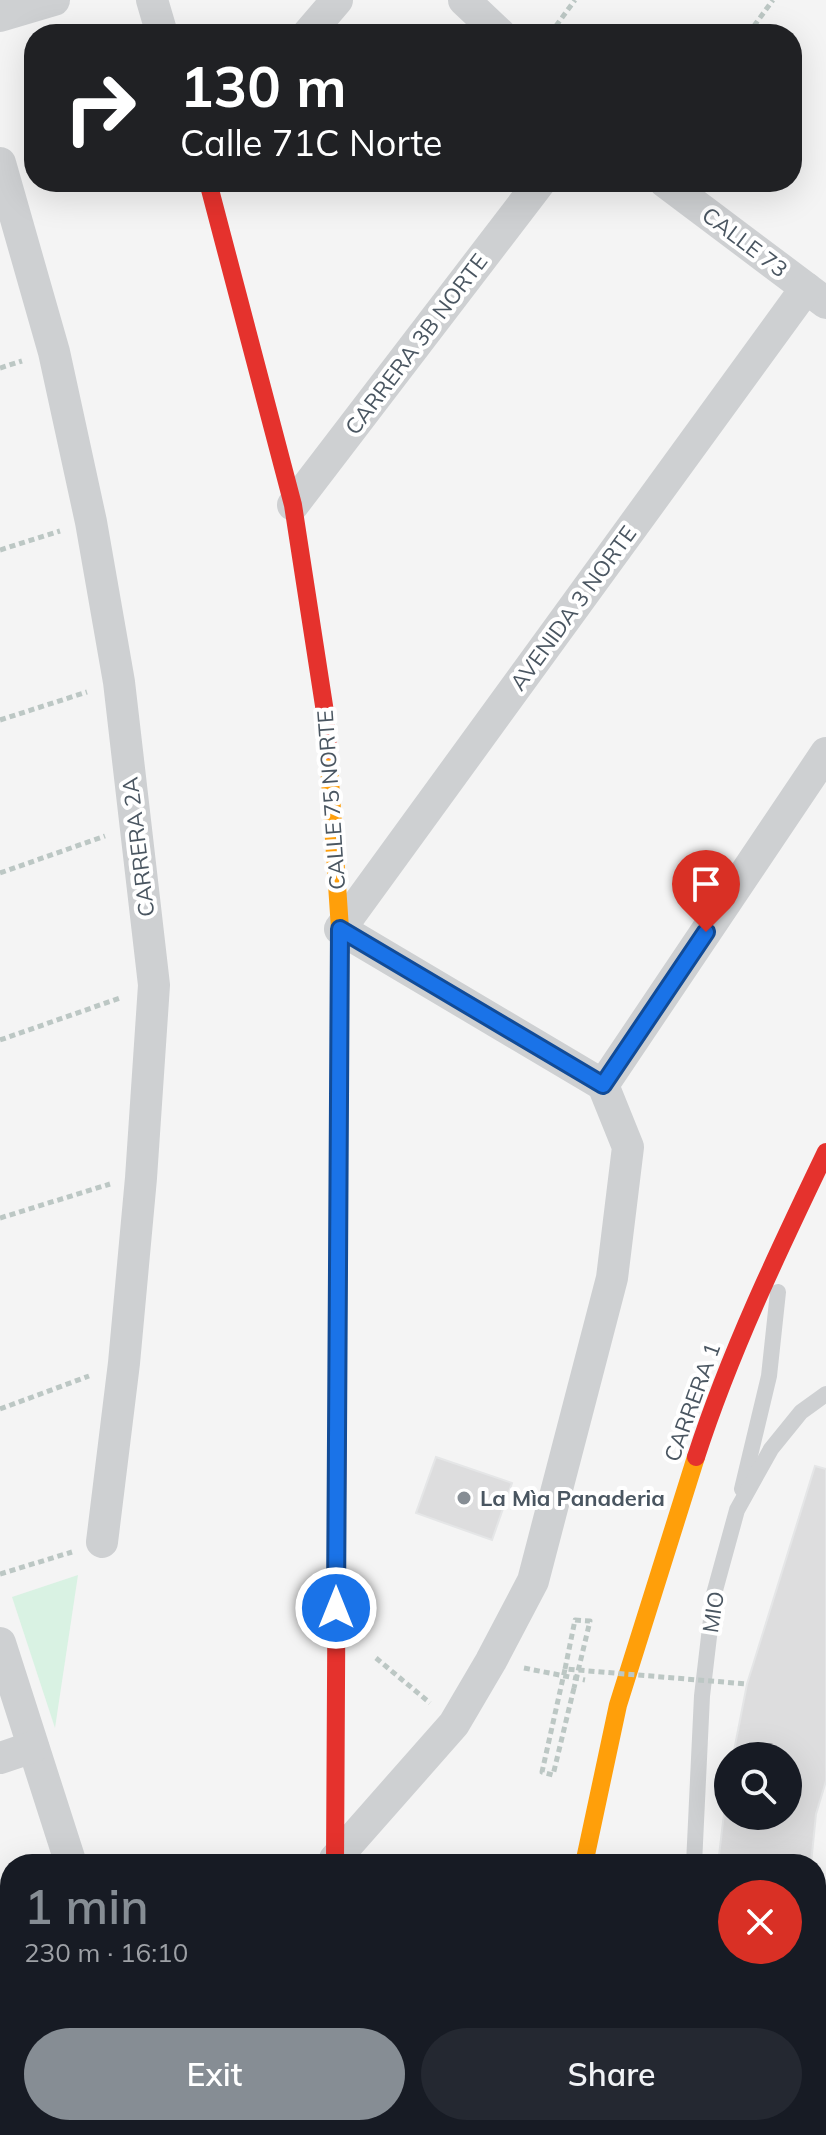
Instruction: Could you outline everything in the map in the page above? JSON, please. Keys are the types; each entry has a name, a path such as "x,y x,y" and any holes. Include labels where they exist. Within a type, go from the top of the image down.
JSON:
{"main road":[{"name":"CALLE 75 NORTE","path":"211,192 293,505 325,712 340,929 335,1854"},
{"name":"CARRERA 1","path":"586,1854 618,1705 718,1389 826,1152"}],"street":[{"path":"0,16 54,0"},
{"path":"152,0 159,24"},
{"path":"317,24 337,0"},
{"path":"464,0 489,24"},
{"name":"CARRERA 2A","path":"0,163 54,352 91,522 119,682 154,985 124,1363 102,1542"},
{"name":"CARRERA 3B NORTE","path":"293,505 532,192"},
{"name":"CALLE 73","path":"678,192 816,295"},
{"name":"AVENIDA 3 NORTE","path":"340,929 816,295"},
{"path":"603,1085 826,753"},
{"path":"340,929 603,1085 628,1147 612,1278 533,1581 454,1724 341,1854"},
{"path":"0,1643 68,1854"},
{"path":"0,1758 33,1747"}],"lane":[{"path":"737,1510 769,1376 783,1241"},
{"name":"MIO","path":"694,1854 702,1696 714,1594 737,1510 771,1449 801,1412 826,1394"}],"path":[{"path":"557,24 575,0"},
{"path":"755,24 773,0"},
{"path":"0,550 91,522"},
{"path":"0,720 119,682"},
{"path":"0,873 135,825"},
{"path":"0,1040 154,985"},
{"path":"0,1218 104,1185 141,1178"},
{"path":"0,1409 124,1363"},
{"path":"0,1574 102,1542"},
{"path":"575,1620 590,1621 553,1775 542,1772 565,1669 575,1620"},
{"path":"565,1669 747,1684"}],"green space":[{"path":"78,1575 55,1728 12,1597"}],"building":[{"name":"La Mìa Panaderia","path":"436,1457 512,1483 492,1540 416,1513"},
{"path":"815,1466 826,1469 826,1781 816,1814 812,1854 719,1854 722,1830 802,1830 802,1742 736,1742 747,1684"}],"traffic: slow":[{"path":"328,750 340,929 338,1323"},
{"path":"586,1854 618,1705 696,1457"}],"traffic: jam":[{"path":"211,192 293,505 325,712 328,750"},
{"path":"696,1457 739,1341 826,1152"},
{"path":"335,1854 338,1323"}],"place":[{"name":"La Mìa Panaderia","path":"464,1498"}],"route":[{"path":"336,1608 340,929 603,1085 706,932"}]}
